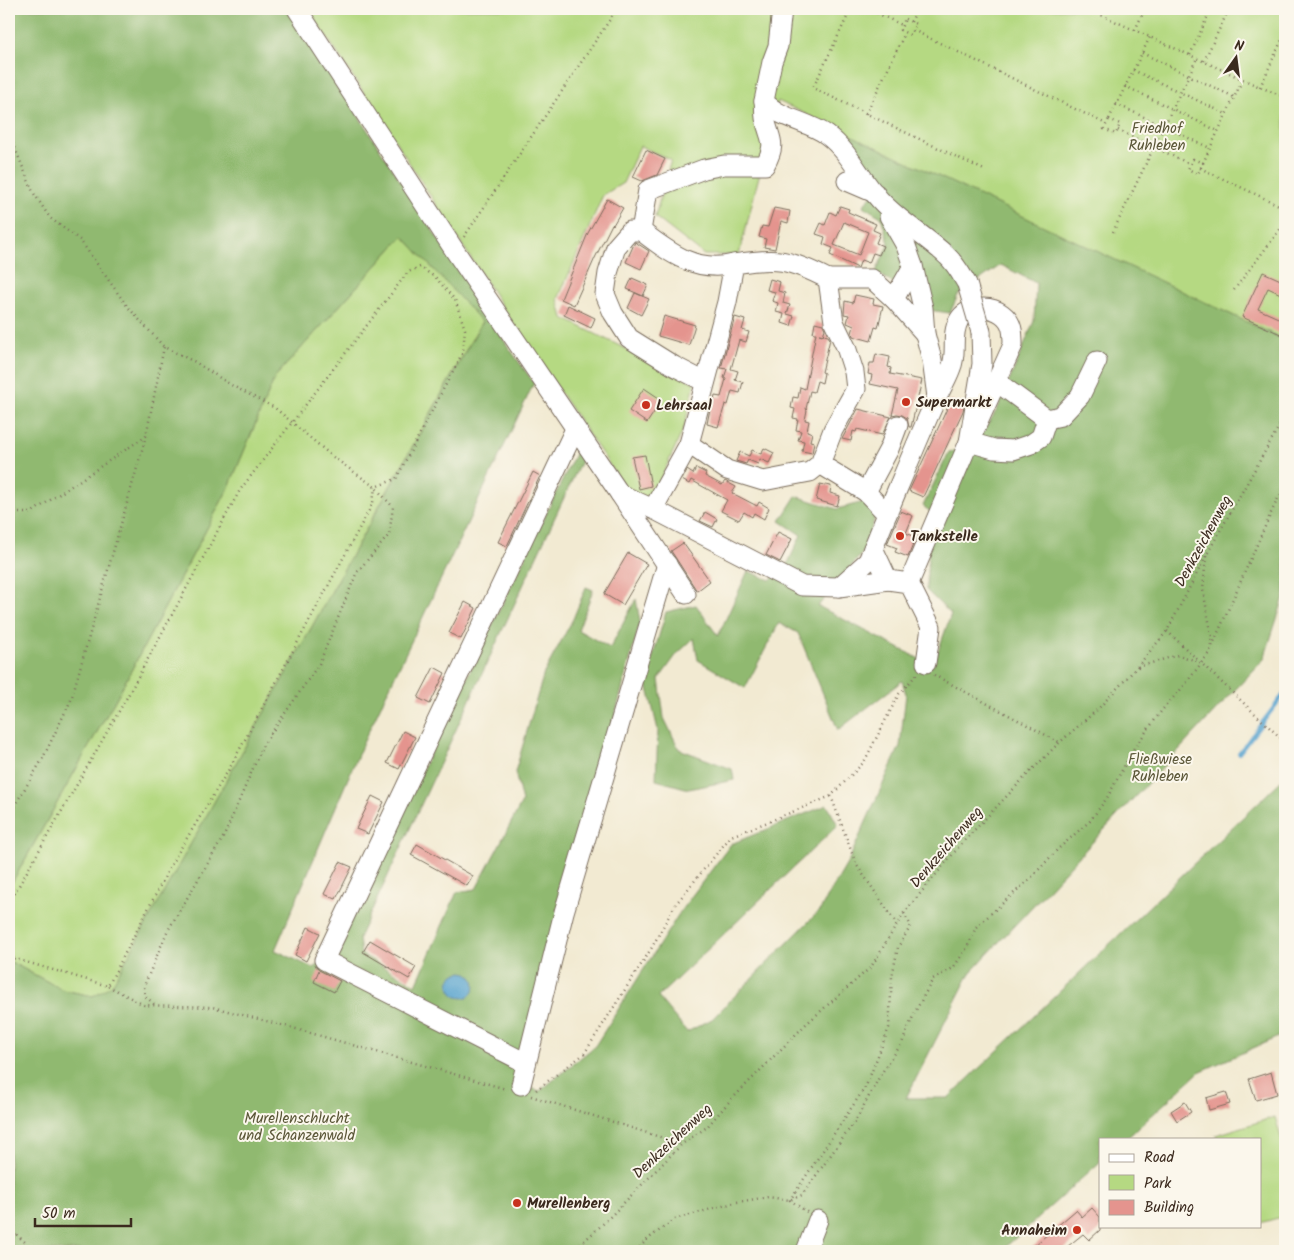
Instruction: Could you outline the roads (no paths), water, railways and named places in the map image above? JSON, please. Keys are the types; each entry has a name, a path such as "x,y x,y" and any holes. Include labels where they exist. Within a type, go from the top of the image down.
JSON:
{"lane":[{"path":"297,9 455,251 686,594"},
{"path":"641,231 648,190 704,169 724,165 765,165 772,153 772,137 765,118 764,101 772,62 778,46 782,9"},
{"path":"764,101 770,108 827,135 850,158 877,197 906,246 923,308 925,334 932,360 937,397"},
{"path":"846,181 877,197 909,227 948,256 959,269 967,284 981,332 982,364 969,442"},
{"path":"705,382 674,366 629,338 613,313 606,294 608,272 616,248 630,231 641,231 666,251 708,267 721,267 759,260 783,260 804,266 828,278 872,279 894,299 925,334"},
{"path":"653,509 688,444 727,302 734,264"},
{"path":"894,299 913,266"},
{"path":"688,444 727,470 763,481 810,472 820,464 833,430 856,389 854,372 846,347 834,322 828,278"},
{"path":"839,587 868,561 886,514 952,366 954,336 958,320 966,312 981,308 992,309 1010,321 1013,332 1013,345 969,442 909,584"},
{"path":"996,382 1047,419 1061,416 1080,396 1096,361"},
{"path":"969,442 994,449 1013,450 1032,444 1041,437 1047,419"},
{"path":"866,492 889,449 898,426"},
{"path":"526,1064 324,960 575,428"},
{"path":"820,464 866,492 886,514"},
{"path":"620,494 653,509 802,586 839,587 888,580 909,584"},
{"path":"873,548 888,580"},
{"path":"516,1088 526,1064 564,912 667,564"},
{"path":"909,584 931,627 926,669"},
{"path":"806,1251 818,1220"}],"water":[{"path":"462,972 471,976 475,985 471,994 462,998 453,994 449,985 453,976"}],"waterway":[{"path":"1239,753 1285,693"}],"place":[{"name":"Supermarkt","path":"906,402"},
{"name":"Lehrsaal","path":"646,405"},
{"name":"Tankstelle","path":"900,536"},
{"name":"Murellenberg","path":"517,1203"},
{"name":"Annaheim","path":"1077,1230"}],"park label":[{"name":"Friedhof Ruhleben","path":"1157,136"},
{"name":"Fließwiese Ruhleben","path":"1160,768"},
{"name":"Murellenschlucht und Schanzenwald","path":"297,1126"}]}
